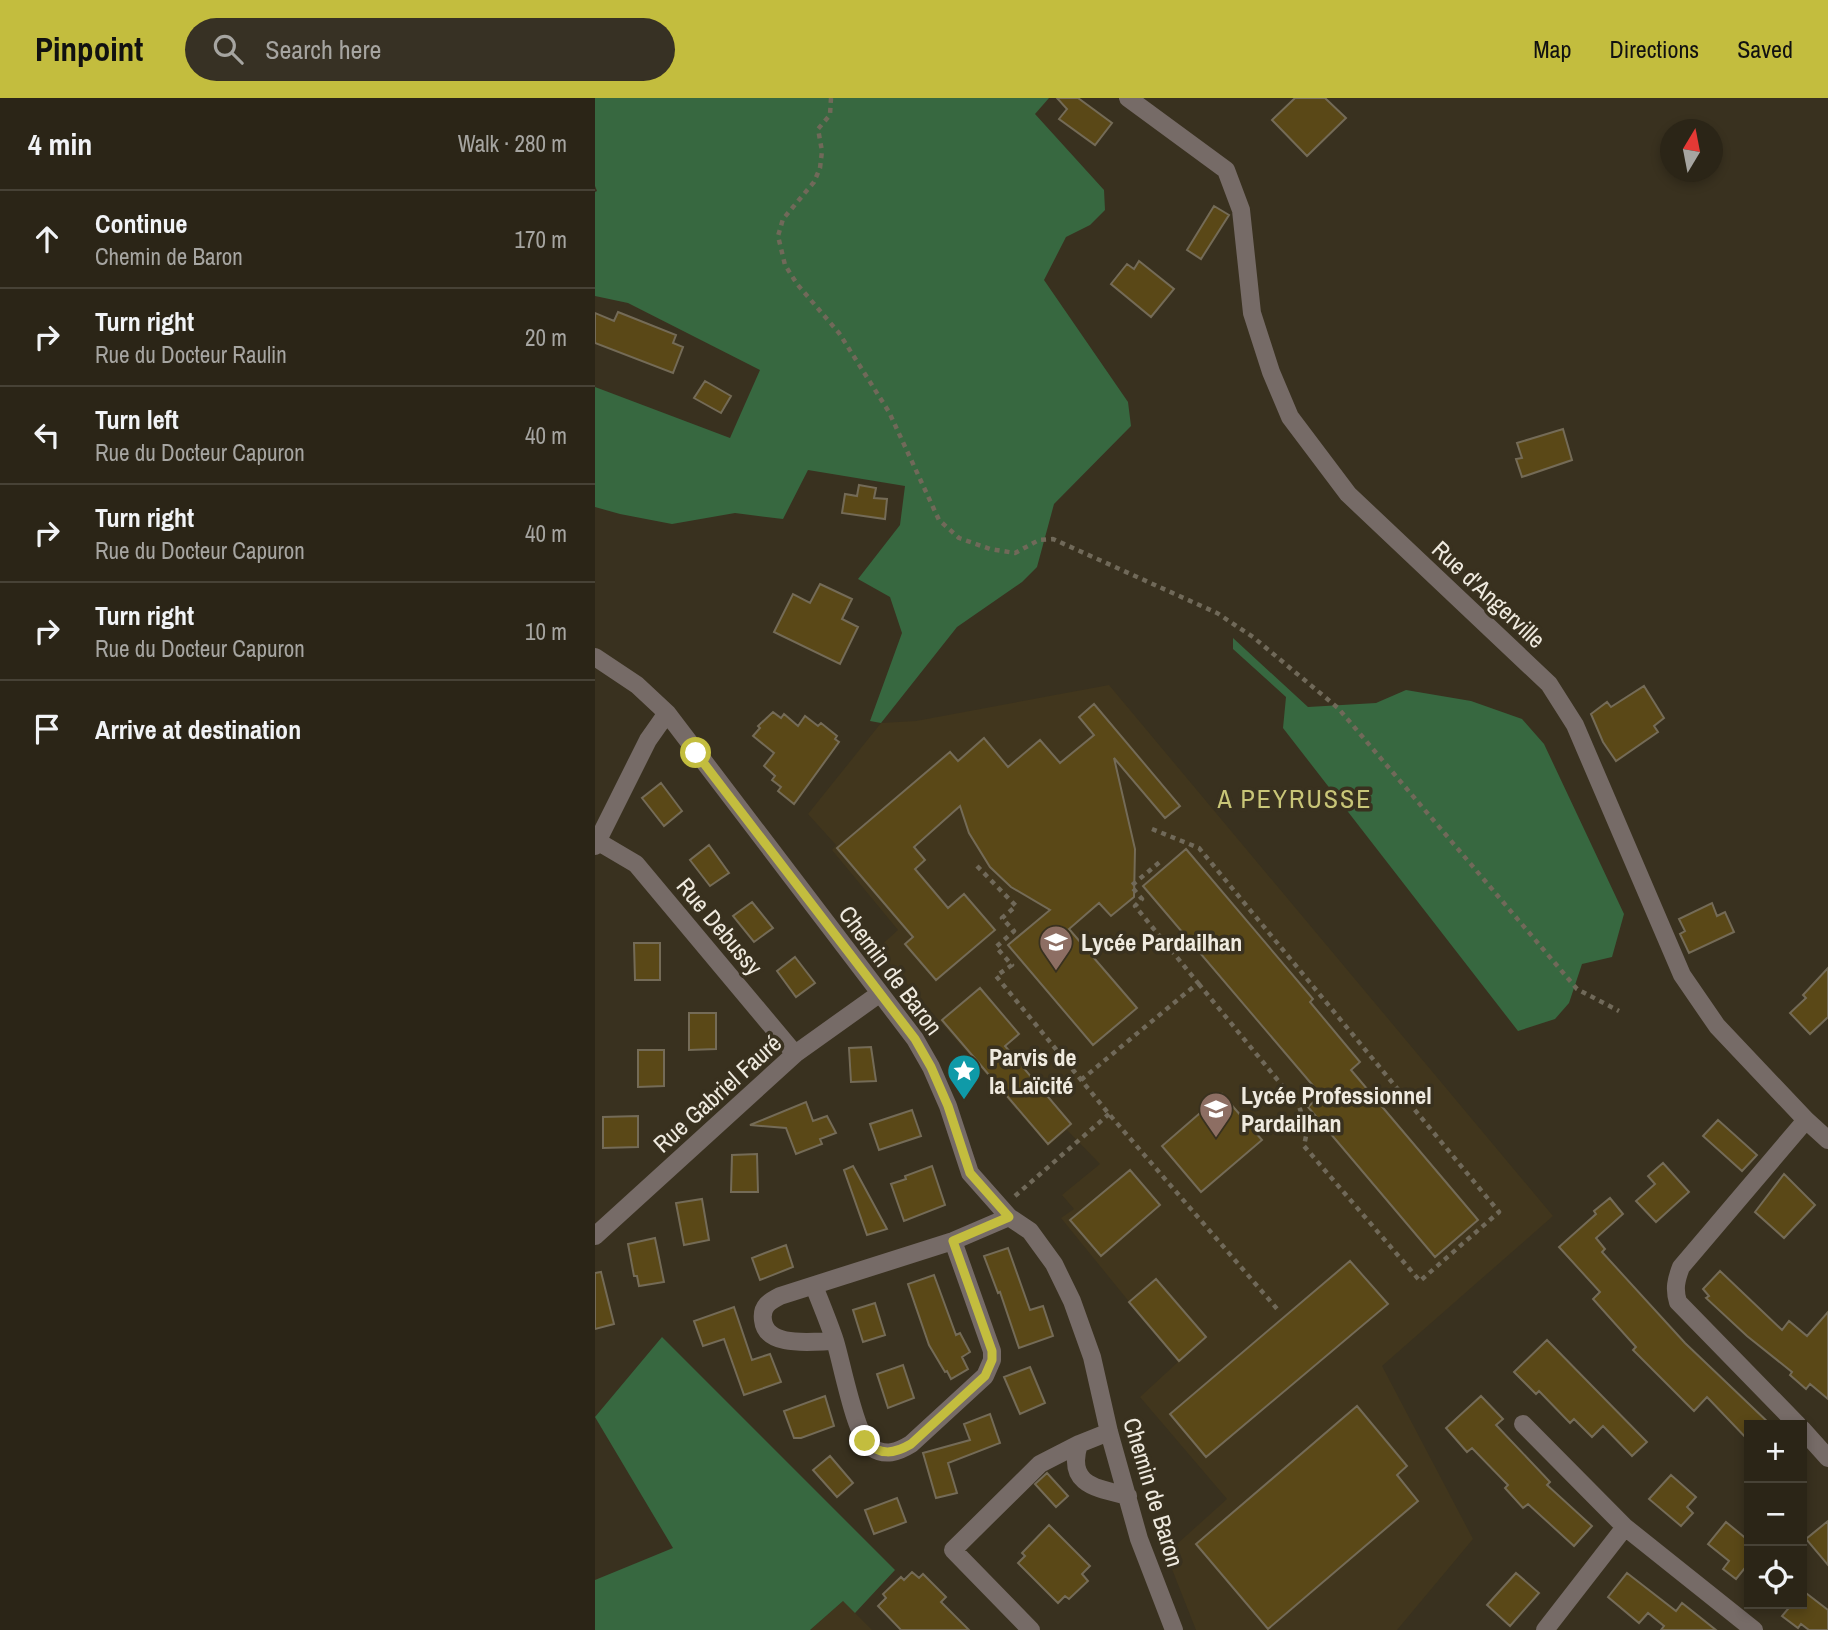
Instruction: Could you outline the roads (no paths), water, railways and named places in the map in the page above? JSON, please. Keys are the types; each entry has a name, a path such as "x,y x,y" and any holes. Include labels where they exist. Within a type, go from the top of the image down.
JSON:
{"street":[{"name":"Rue d'Angerville","path":"1128,98 1226,170 1241,210 1252,313 1271,372 1290,417 1347,494 1549,684 1575,725 1682,975 1717,1026 1828,1140"},
{"name":"Chemin de Baron","path":"595,657 638,685 667,713 915,1039 948,1106 970,1173 1009,1217 1030,1231 1054,1264 1072,1301 1092,1357 1109,1432 1139,1539 1174,1630"},
{"path":"596,843 648,740 667,713"},
{"name":"Rue Debussy","path":"596,843 636,864 795,1054"},
{"name":"Rue Gabriel Fauré","path":"595,1236 795,1054 879,994"},
{"path":"1793,1420 1678,1302 1675,1293 1676,1279 1681,1267 1806,1120"},
{"path":"835,1341 777,1339 764,1326 764,1308 781,1296 953,1241 1009,1217"},
{"path":"814,1286 835,1341 865,1441 873,1449 886,1453 898,1452 911,1444 985,1376 992,1360 992,1351 953,1241"},
{"path":"1523,1424 1625,1527 1754,1630"},
{"path":"1031,1630 953,1550 1040,1464 1109,1432"},
{"path":"1807,1432 1825,1445"},
{"path":"1079,1444 1074,1459 1076,1471 1084,1482 1095,1488 1128,1496"},
{"path":"1545,1630 1625,1527"}],"place":[{"name":"Lycée Pardailhan","path":"1056,972"},
{"name":"Parvis de la Laïcité","path":"964,1101"},
{"name":"Lycée Professionnel Pardailhan","path":"1216,1139"}],"district":[{"name":"A PEYRUSSE","path":"1295,798"}]}
